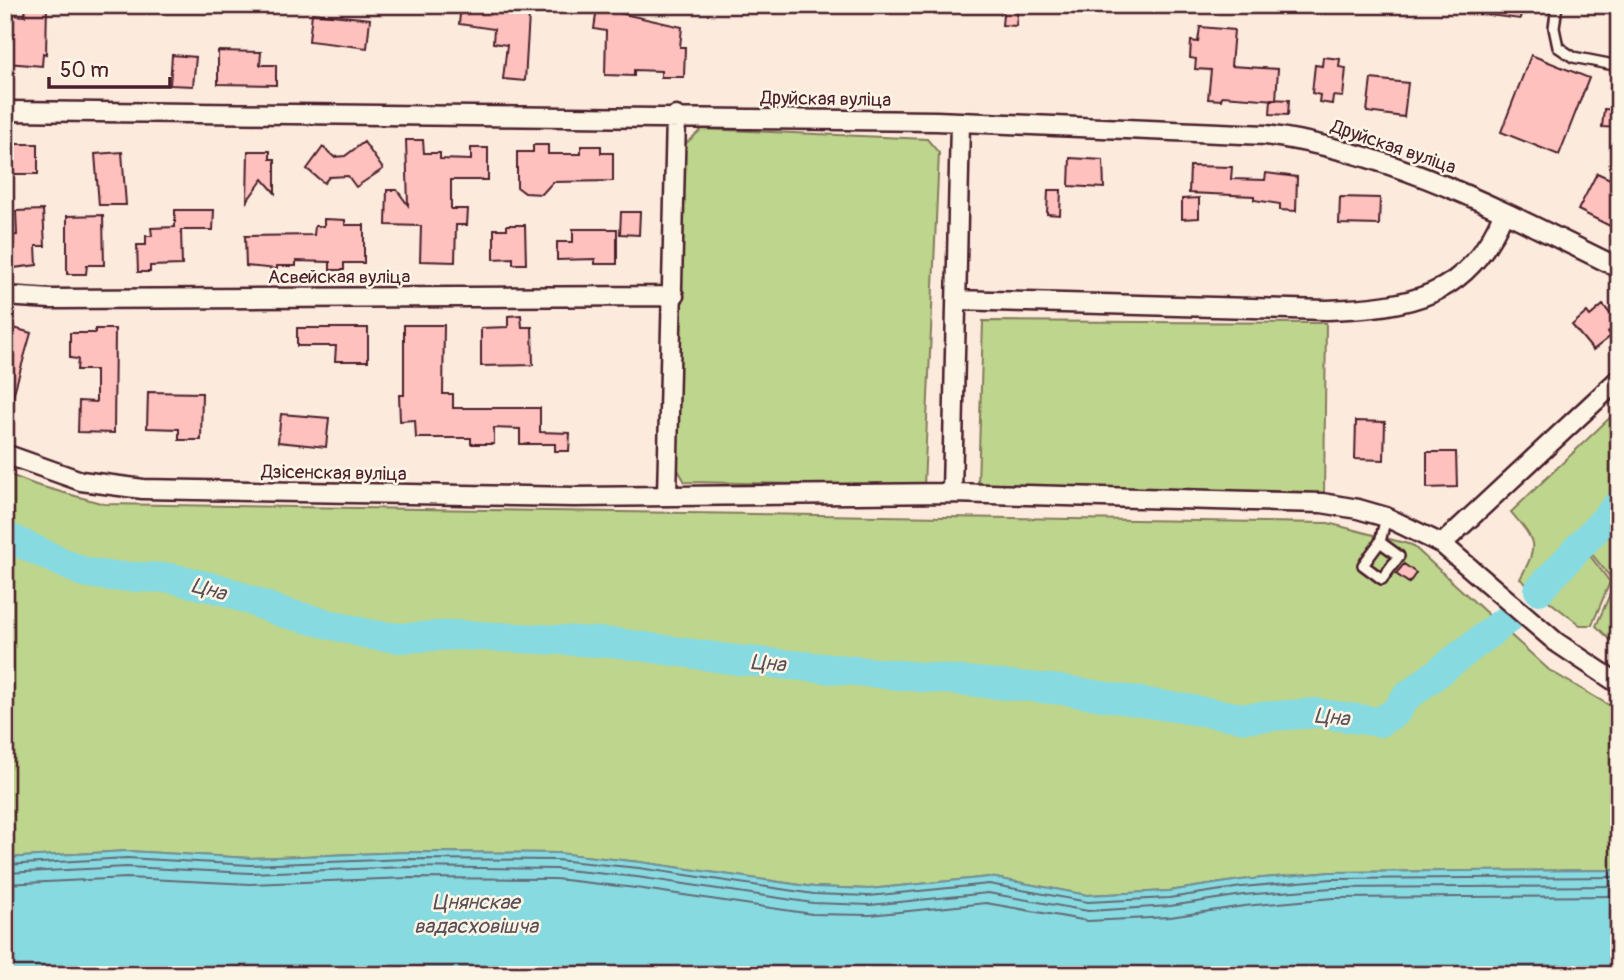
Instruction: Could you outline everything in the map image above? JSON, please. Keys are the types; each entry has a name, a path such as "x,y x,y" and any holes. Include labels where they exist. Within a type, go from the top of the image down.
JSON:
{"street":[{"name":"Друйская вуліца","path":"5,111 676,116 960,121 1234,132 1310,141 1403,167 1619,268"},
{"path":"667,496 674,296 676,116"},
{"path":"952,493 960,121"},
{"path":"956,300 1326,310 1380,308 1414,302 1444,287 1484,252 1504,212"},
{"name":"Асвейская вуліца","path":"5,296 51,299 674,296"},
{"path":"1442,544 1619,379"},
{"name":"Дзісенская вуліца","path":"5,454 81,481 121,488 667,496 952,493 1322,503 1386,517 1442,544 1556,642 1619,684"}],"lane":[{"path":"1557,5 1554,28 1558,47 1573,57 1619,66"},
{"path":"1380,541 1386,517"}],"green space":[{"path":"702,129 927,139 939,153 924,486 685,482 673,461 685,144"},
{"path":"983,321 1326,323 1324,495 978,484"},
{"path":"1619,409 1619,498 1578,540 1610,582 1592,625 1580,625 1520,579 1530,558 1532,544 1526,530 1511,512"},
{"path":"5,473 36,485 104,504 1328,523 1412,545 1549,670 1619,711 1619,870 1331,872 1241,880 1169,891 1087,895 990,877 869,889 814,887 557,853 407,852 250,858 127,851 5,858"},
{"path":"1619,515 1619,648 1596,626 1615,583 1587,548"}],"water":[{"name":"Цнянскае вадасховішча","path":"127,851 250,858 407,852 557,853 814,887 869,889 990,877 1087,895 1169,891 1241,880 1331,872 1619,870 1619,975 5,975 5,858"}],"building":[{"path":"26,5 47,5 46,54 43,53 42,66 7,63 13,15 25,16"},
{"path":"461,5 481,5 480,11 529,15 525,81 503,79 507,45 493,43 494,29 459,24"},
{"path":"1004,5 1018,5 1016,26 1002,25"},
{"path":"1481,5 1522,5 1520,19 1480,14"},
{"path":"597,8 682,27 680,47 685,47 684,77 661,77 661,71 634,70 634,76 605,75 606,31 594,29"},
{"path":"312,13 370,19 367,48 309,41"},
{"path":"1200,27 1234,30 1231,66 1278,69 1276,100 1222,96 1221,100 1208,99 1211,70 1195,69 1196,59 1190,58 1191,41 1198,42"},
{"path":"218,51 261,52 260,65 276,65 276,85 218,84"},
{"path":"172,55 196,57 193,86 170,85"},
{"path":"1531,55 1589,78 1559,155 1501,132"},
{"path":"1323,57 1340,59 1339,67 1346,68 1343,97 1333,96 1332,104 1319,102 1320,95 1312,93 1315,65 1322,66"},
{"path":"1371,79 1408,83 1404,117 1367,112"},
{"path":"1271,99 1289,100 1288,115 1270,114"},
{"path":"1604,109 1619,110 1619,128 1602,127"},
{"path":"406,140 423,140 424,153 440,153 440,159 471,160 471,148 488,148 488,180 451,180 451,209 468,209 467,225 456,225 455,262 420,261 421,226 386,225 387,190 397,190 408,205"},
{"path":"364,142 383,169 356,187 348,176 329,177 324,183 307,169 323,147 334,157 345,156"},
{"path":"5,144 38,144 38,174 5,174"},
{"path":"533,145 548,145 548,154 581,154 581,146 601,146 601,153 613,153 613,181 553,182 542,194 525,193 517,187 517,152 533,152"},
{"path":"248,151 270,151 270,159 275,159 275,193 263,179 247,201"},
{"path":"122,152 126,205 99,205 95,154"},
{"path":"1070,158 1103,160 1104,188 1069,186"},
{"path":"1190,166 1232,167 1231,179 1265,180 1266,173 1297,177 1296,211 1280,210 1280,204 1254,200 1254,196 1189,193"},
{"path":"1597,173 1619,183 1619,221 1613,218 1610,226 1578,210"},
{"path":"1048,190 1061,190 1060,215 1047,214"},
{"path":"1340,197 1380,198 1379,225 1339,224"},
{"path":"1199,198 1199,218 1182,219 1182,199"},
{"path":"43,210 45,246 36,246 37,265 5,269 5,236 17,235 16,211"},
{"path":"175,210 214,210 213,230 181,230 182,265 150,266 150,272 138,272 137,245 146,245 146,236 152,236 151,228 175,227"},
{"path":"621,212 640,212 639,235 620,234"},
{"path":"103,215 104,265 87,265 86,274 67,274 67,216"},
{"path":"324,219 345,220 345,225 364,225 364,263 344,263 344,270 330,270 330,262 296,261 296,266 277,266 277,269 246,266 245,236 314,235 315,226 324,226"},
{"path":"507,225 525,225 526,264 513,264 513,258 494,259 494,229 507,229"},
{"path":"573,229 617,229 617,264 595,264 595,259 557,260 557,242 573,242"},
{"path":"1603,305 1618,323 1608,332 1611,336 1593,350 1572,325 1587,312 1590,316"},
{"path":"521,315 522,327 532,327 533,365 481,366 481,328 508,327 508,316"},
{"path":"404,325 444,325 443,394 453,394 453,408 540,408 540,432 570,433 569,451 555,451 555,444 520,444 520,429 494,428 494,444 471,444 471,438 416,438 415,420 400,421 399,395 404,395"},
{"path":"14,328 31,333 9,410 5,409 5,329 13,331"},
{"path":"297,328 368,328 368,361 335,361 336,346 297,346"},
{"path":"95,329 115,329 114,433 78,432 79,401 96,402 96,370 77,370 78,359 70,358 70,333 95,333"},
{"path":"148,392 202,393 201,440 179,440 179,429 147,428"},
{"path":"281,414 329,418 326,447 278,442"},
{"path":"1356,421 1385,422 1384,460 1355,459"},
{"path":"1427,452 1456,452 1457,487 1427,488"},
{"path":"1404,564 1416,573 1409,583 1396,574"}],"waterway":[{"name":"Цна","path":"1539,590 1619,504"},
{"name":"Цна","path":"5,536 83,572 108,576 170,578 223,590 281,612 372,635 400,638 458,635 618,643 736,660 1063,690 1245,718 1317,713 1379,722 1396,712 1405,698 1509,618"}]}
